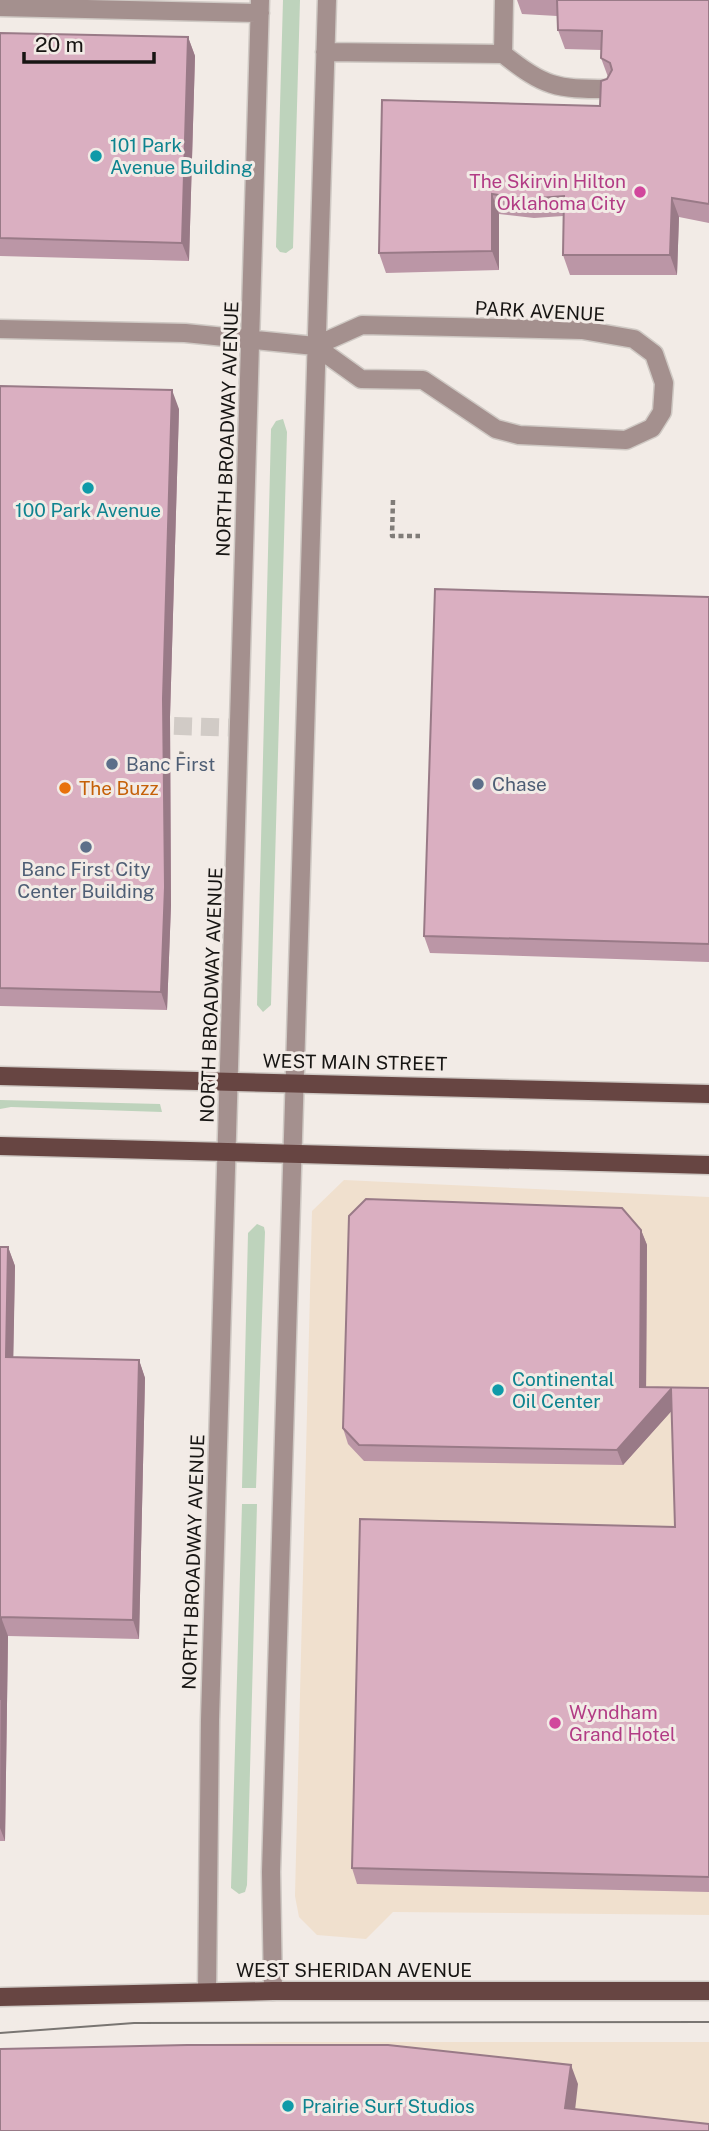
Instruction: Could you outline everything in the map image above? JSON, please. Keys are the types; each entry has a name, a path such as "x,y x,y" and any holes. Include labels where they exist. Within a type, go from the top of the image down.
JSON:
{"main road":[{"name":"WEST MAIN STREET","path":"0,1076 295,1081 709,1094"},
{"path":"0,1146 709,1165"},
{"name":"WEST SHERIDAN AVENUE","path":"0,1997 273,1991 709,1992"}],"street":[{"path":"273,1991 271,1872 327,0"},
{"path":"503,54 504,0"},
{"path":"0,7 260,6"},
{"name":"NORTH BROADWAY AVENUE","path":"207,1992 210,1720 260,6"},
{"path":"325,52 503,54 540,81 561,89 608,89"},
{"name":"PARK AVENUE","path":"0,329 185,333 315,346 362,326 582,330 634,339 654,354 664,383 662,412 652,428 626,440 519,435 496,429 423,380 361,379 315,346"}],"path":[{"path":"393,500 392,536 420,536"},
{"path":"180,765 182,749"}],"shaded area":[{"path":"344,1180 709,1197 709,1915 393,1912 366,1939 317,1935 299,1917 295,1896 312,1211"},
{"path":"281,2042 709,2042 709,2131 0,2131 99,2047"}],"green space":[{"path":"283,0 300,0 293,248 286,253 280,252 276,247"},
{"path":"283,419 287,432 271,1005 263,1012 257,1005 271,429 276,421"},
{"path":"0,1100 160,1104 162,1112 11,1107 0,1109"},
{"path":"257,1224 264,1227 265,1232 256,1488 242,1488 248,1233"},
{"path":"242,1504 257,1504 247,1885 245,1892 239,1894 231,1888"}],"building":[{"name":"The Skirvin Hilton Oklahoma City","path":"557,0 709,0 709,204 672,198 670,255 563,255 564,196 526,199 492,194 492,251 379,253 382,100 600,106 601,81 607,79 612,70 610,63 601,58 602,31 558,30"},
{"name":"101 Park Avenue Building","path":"0,33 188,37 182,243 0,238"},
{"path":"0,386 172,390 163,699 165,887 161,992 0,988"},
{"path":"435,589 709,597 709,944 424,936"},
{"path":"366,1199 622,1208 641,1230 640,1387 709,1388 709,1877 352,1868 360,1519 675,1527 671,1389 617,1450 359,1445 343,1428 349,1216"},
{"path":"0,1247 8,1247 6,1357 139,1360 133,1620 1,1617 0,1700"},
{"name":"Prairie Surf Studios","path":"388,2045 571,2065 565,2108 709,2124 709,2131 0,2131 0,2049"}],"tunnel":[{"path":"147,725 240,728"}],"tram line":[{"path":"0,2033 134,2023 709,2022"}],"place":[{"name":"101 Park Avenue Building","path":"96,156"},
{"name":"The Skirvin Hilton Oklahoma City","path":"640,192"},
{"name":"100 Park Avenue","path":"88,488"},
{"name":"Banc First","path":"112,764"},
{"name":"Chase","path":"478,784"},
{"name":"The Buzz","path":"65,788"},
{"name":"Banc First City Center Building","path":"86,847"},
{"name":"Continental Oil Center","path":"498,1390"},
{"name":"Wyndham Grand Hotel","path":"555,1723"},
{"name":"Prairie Surf Studios","path":"288,2106"}]}
